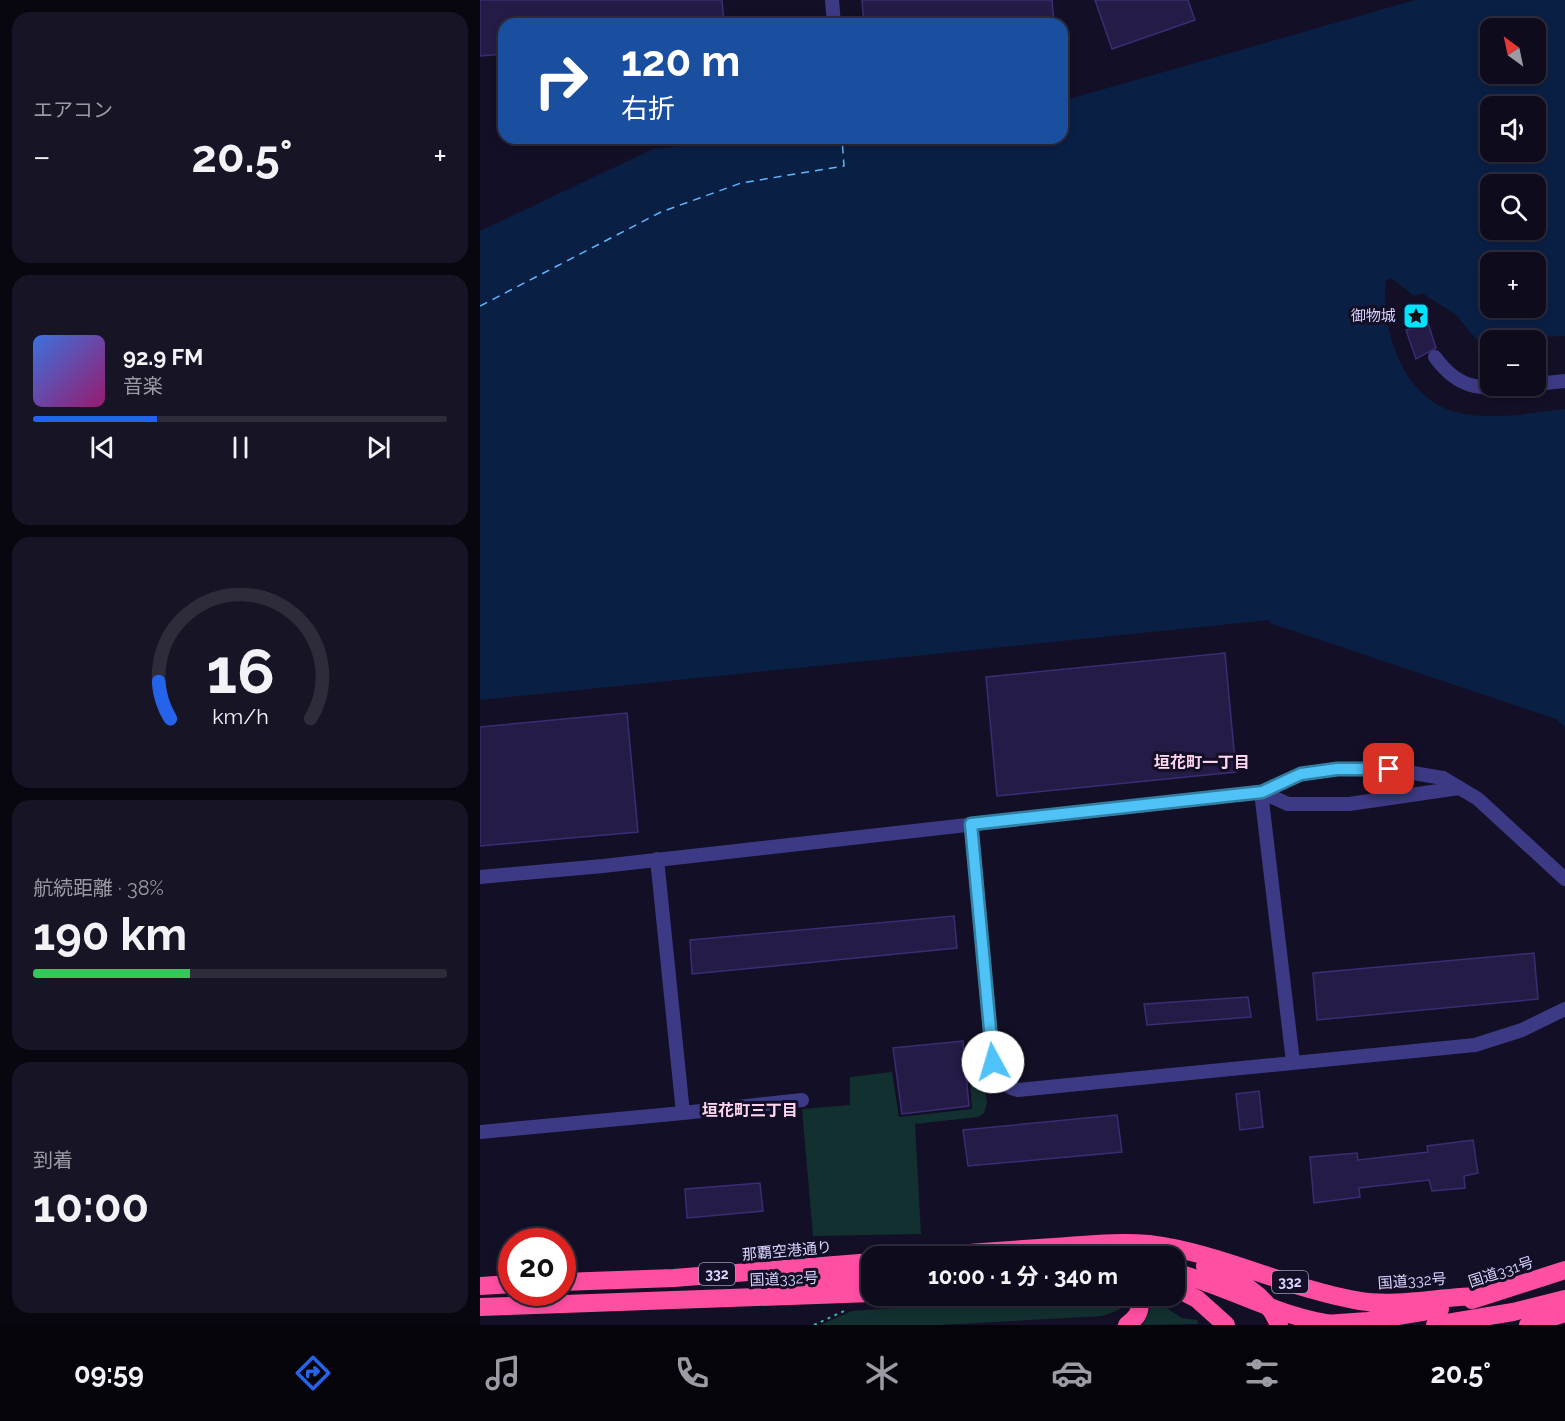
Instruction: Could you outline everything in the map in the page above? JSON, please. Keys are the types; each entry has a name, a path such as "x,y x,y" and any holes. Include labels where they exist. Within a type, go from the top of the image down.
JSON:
{"highway":[{"name":"332","path":"1072,1246 1099,1244"},
{"path":"1099,1244 1111,1246"},
{"name":"国道332号","path":"1099,1244 1148,1244 1191,1252 1327,1293 1364,1301 1398,1302 1446,1296 1483,1296"},
{"path":"1185,1260 1205,1266 1252,1290 1266,1301 1279,1325"},
{"name":"那覇空港通り","path":"576,1282 674,1278 861,1263"},
{"name":"国道331号","path":"1304,1325 1368,1321 1463,1302 1565,1270"},
{"name":"332","path":"1185,1275 1269,1308 1340,1325"},
{"name":"国道332号","path":"605,1303 861,1280"},
{"path":"480,1286 498,1285"},
{"name":"国道332号","path":"605,1303 861,1293"},
{"path":"1185,1293 1197,1299 1226,1325"},
{"path":"1435,1325 1513,1312 1565,1299"},
{"path":"1440,1325 1441,1317 1463,1302"},
{"name":"332","path":"480,1307 605,1303"},
{"path":"1126,1325 1138,1316 1141,1306"},
{"path":"1528,1325 1565,1314"}],"lane":[{"path":"832,0 834,18"},
{"path":"1435,357 1450,375 1470,386 1480,387"},
{"path":"1546,383 1565,381"},
{"path":"480,877 1262,792 1301,774 1337,769 1389,769 1443,778 1478,799 1565,879"},
{"path":"1262,792 1288,804 1349,804 1459,788"},
{"path":"1262,792 1293,1062"},
{"path":"971,824 993,1062 1004,1084 1018,1090 1475,1045 1522,1030 1565,1009"},
{"path":"657,859 683,1113"},
{"path":"480,1132 802,1100"}],"path":[{"path":"814,1325 852,1307"}],"green space":[{"path":"981,1054 987,1103 984,1113 978,1117 915,1124 921,1234 813,1236 802,1109 850,1105 850,1077 892,1072 899,1117 972,1109 969,1061"},
{"path":"921,1306 1121,1306 1119,1310 1102,1316 939,1325 820,1325 852,1311"},
{"path":"1150,1306 1163,1306 1182,1318 1197,1320 1198,1324 1143,1325"}],"water":[{"path":"1415,0 1565,0 1565,336 1546,337 1546,330 1480,330 1480,340 1477,340 1456,315 1422,293 1414,296 1391,278 1386,281 1385,300 1387,320 1399,359 1409,377 1437,404 1456,412 1483,416 1565,409 1565,727 1556,719 1270,623 1270,620 480,700 480,231 653,149 700,144 1068,144 1068,99"}],"building":[{"path":"480,0 722,0 724,18 498,18 498,54 480,56"},
{"path":"862,0 1052,0 1054,18 864,18"},
{"path":"1095,0 1188,0 1195,20 1112,49"},
{"path":"1428,323 1436,348 1416,359 1406,330"},
{"path":"1225,653 1236,772 997,796 986,677"},
{"path":"627,713 638,832 480,846 480,727"},
{"path":"954,916 957,948 692,974 690,940"},
{"path":"1534,953 1538,999 1317,1020 1313,973"},
{"path":"1248,997 1251,1017 1147,1025 1144,1004"},
{"path":"963,1041 969,1106 902,1114 893,1048"},
{"path":"1259,1091 1263,1127 1240,1130 1236,1094"},
{"path":"1117,1115 1122,1152 968,1166 963,1130"},
{"path":"1473,1140 1478,1173 1464,1176 1465,1188 1432,1191 1429,1180 1359,1188 1360,1197 1314,1203 1310,1157 1357,1153 1358,1160 1428,1152 1427,1146"},
{"path":"760,1183 763,1211 687,1218 685,1189"}],"ferry route":[{"path":"480,306 661,212 741,183 844,166 842,144"}],"place":[{"name":"御物城","path":"1416,316"}],"district":[{"name":"垣花町一丁目","path":"1202,762"},
{"name":"垣花町三丁目","path":"750,1110"}],"route":[{"path":"993,1062 971,824 1262,792 1301,774 1337,769 1389,769"}]}
